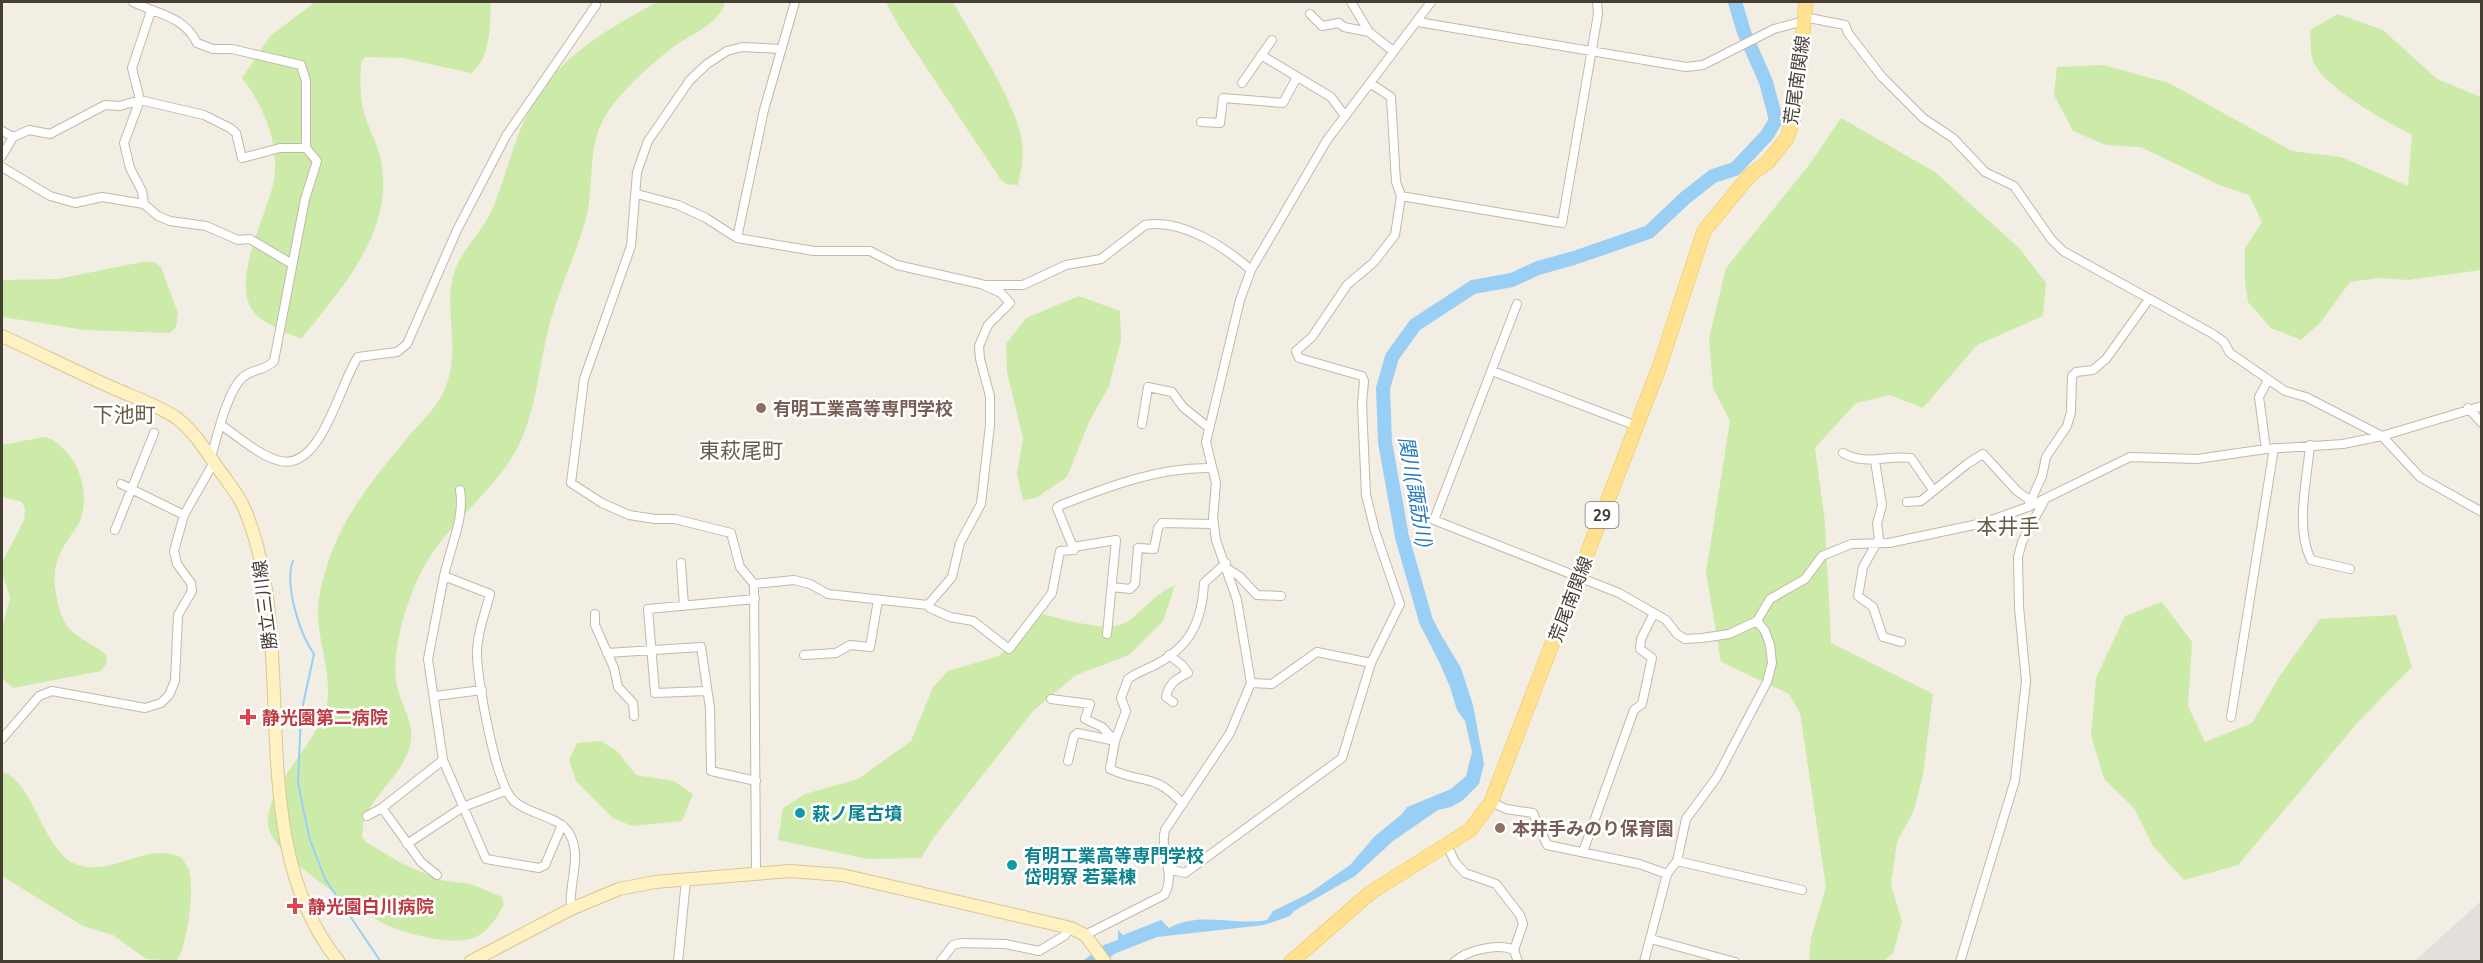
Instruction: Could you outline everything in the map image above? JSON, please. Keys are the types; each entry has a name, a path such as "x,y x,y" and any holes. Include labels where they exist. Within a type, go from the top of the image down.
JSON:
{"main road":[{"name":"荒尾南関線","path":"1291,962 1370,893 1470,830 1491,802 1637,426 1704,231 1750,175 1768,162 1787,138 1794,117 1806,2"},
{"name":"勝立三川線","path":"2,336 171,415 189,430 213,459 244,510 262,571 278,771 292,861 313,921 339,962"},
{"path":"470,962 571,909 634,885 790,871 842,875 1071,928 1087,938 1105,962"}],"street":[{"path":"2,739 39,696 52,691 145,708 161,703 169,695 175,681 178,615 192,591 191,583 177,564 174,551 184,515 213,459 221,425 241,379 250,372 267,369 274,361 291,264 309,180 316,161 306,148 306,81 301,65 232,49 213,49 197,43 192,33 176,18 151,11 133,2"},
{"path":"737,238 764,110 795,2"},
{"path":"1351,2 1369,32 1393,51"},
{"path":"1087,938 1164,895 1169,887 1162,841 1165,830 1230,733 1251,683 1237,600 1216,540 1214,524 1216,483 1206,442 1228,342 1251,270 1327,140 1431,2"},
{"path":"1401,196 1562,224 1598,14 1597,2"},
{"path":"221,425 260,452 282,462 303,456 327,428 349,370 358,357 398,352 407,344 457,230 506,136 596,5"},
{"path":"144,204 140,184 130,168 124,143 140,100 132,68 151,11"},
{"path":"1310,14 1322,26 1339,22 1344,27 1369,32"},
{"path":"1418,22 1686,67 1703,65 1774,29 1804,19 1845,25 1882,77 1903,100 1923,118 1953,138 1985,172 2014,186 2051,239 2063,251 2213,334 2224,342 2230,353 2285,391 2306,397 2382,436 2420,477 2481,512"},
{"path":"1242,83 1272,40"},
{"path":"756,873 754,584 740,567 731,533 675,519 628,515 602,503 571,483 584,379 631,246 637,172 648,141 666,113 701,69 727,51 742,47 781,49"},
{"path":"1261,55 1331,97 1345,116"},
{"path":"1201,122 1220,123 1223,98 1283,103 1297,77"},
{"path":"1168,869 1185,873 1342,758 1371,663 1400,604 1375,531 1366,495 1362,404 1364,381 1362,376 1299,358 1296,351 1312,337 1347,285 1388,248 1395,235 1401,196 1396,182 1391,97 1370,83"},
{"path":"2,156 13,137 29,130 50,134 105,105 120,106 140,100 204,115 230,128 236,133 242,158 280,148 306,148"},
{"path":"2,130 13,137"},
{"path":"2,167 50,196 75,203 102,197 144,204 158,216 170,220 206,226 238,240 250,239 291,264"},
{"path":"637,194 678,205 706,218 737,238 814,250 870,251 897,265 981,284 1023,285 1066,265 1101,260 1145,225 1152,224 1184,229 1229,251 1251,270"},
{"path":"928,605 952,577 960,543 981,504 990,425 990,396 986,373 980,359 979,346 988,325 1010,303 1000,293 981,284"},
{"path":"2029,504 2042,476 2046,457 2067,426 2071,412 2072,376 2076,372 2094,370 2106,359 2149,298"},
{"path":"1517,304 1434,520 1578,579 1619,593 1666,620 1677,634 1685,639 1729,634 1757,621 1770,598 1805,579 1822,556 1851,544 1877,543 1983,523 2045,498 2130,457 2197,459 2270,448 2343,444 2382,436 2468,408 2481,406"},
{"path":"1492,371 1637,426"},
{"path":"2231,717 2270,448 2259,397 2268,380"},
{"path":"1142,424 1148,387 1172,392 1183,407 1209,428"},
{"path":"2468,408 2481,423"},
{"path":"115,530 154,433"},
{"path":"2310,445 2304,533 2307,552 2311,560 2350,569"},
{"path":"1843,453 1854,459 1875,461 1898,456 1911,458 1933,490"},
{"path":"1907,502 1921,501 1983,454 2029,504"},
{"path":"1875,461 1881,505 1877,524 1877,543 1863,567 1858,596 1873,607 1883,638 1901,642"},
{"path":"1073,547 1057,508 1061,505 1138,477 1179,472 1186,468 1211,468"},
{"path":"121,484 184,515"},
{"path":"460,490 462,513 452,541 428,659 443,760 486,859 538,868 545,865 561,825"},
{"path":"1960,962 2015,780 2026,681 2019,607 2018,557 2022,542 2045,498"},
{"path":"1112,587 1130,589 1135,584 1138,548 1154,549 1158,528 1162,523 1214,524"},
{"path":"1073,547 1116,540 1107,634"},
{"path":"754,584 794,580 810,584 828,594 928,605 950,617 973,621 1010,649 1052,592 1060,552 1074,550 1073,547"},
{"path":"681,563 684,606"},
{"path":"1227,566 1257,595 1281,596"},
{"path":"1183,804 1169,789 1157,781 1110,769 1115,741 1126,711 1121,698 1128,679 1181,647 1193,633 1203,600 1204,583 1227,566"},
{"path":"444,576 490,594 477,656 486,716 506,791 515,802 561,825 568,832 576,857 569,892 571,909"},
{"path":"708,691 655,693 648,609 755,599"},
{"path":"804,655 836,653 850,645 870,647 878,600"},
{"path":"1583,852 1587,834 1634,710 1641,704 1652,658 1640,649 1641,639 1654,613"},
{"path":"595,614 595,625 618,687 633,703 634,716"},
{"path":"1644,962 1667,874 1677,861 1686,819 1717,777 1767,682 1772,663 1770,645 1765,631 1757,621"},
{"path":"607,653 701,647 708,691 711,771 756,781"},
{"path":"1251,683 1272,684 1317,652 1371,663"},
{"path":"1169,655 1188,673 1174,680 1168,690 1166,697 1173,702"},
{"path":"435,696 482,690"},
{"path":"1051,699 1090,704 1085,719 1101,727 1115,741"},
{"path":"1068,761 1074,735 1078,732 1115,741"},
{"path":"368,816 382,808 443,760"},
{"path":"407,844 463,807 506,791"},
{"path":"1491,802 1506,808 1533,813 1547,845 1639,864 1667,874"},
{"path":"382,808 421,862 437,875"},
{"path":"1447,845 1455,862 1465,873 1496,884 1520,915 1523,924 1514,950 1518,962"},
{"path":"1677,861 1802,890"},
{"path":"678,962 686,880"},
{"path":"940,962 954,945 961,943 1005,944 1039,951 1064,936 1071,928"},
{"path":"1650,939 1735,962"},
{"path":"1454,962 1461,956 1503,945 1514,950"}],"green space":[{"path":"315,2 491,2 490,30 486,50 478,67 471,73 403,58 365,57 361,63 363,107 381,161 383,187 380,211 361,258 348,279 301,339 263,320 254,312 247,299 246,283 252,247 274,180 275,166 268,126 257,100 242,78 270,36"},
{"path":"657,2 725,2 722,10 710,24 669,50 639,76 611,107 599,129 594,150 587,215 551,319 532,408 523,436 514,454 490,487 436,548 412,592 398,640 395,671 399,692 409,719 411,740 409,750 399,769 372,804 364,822 362,837 366,842 401,863 440,880 471,884 502,897 504,904 489,927 476,937 467,940 443,940 405,932 385,924 356,907 320,882 286,854 269,829 268,815 280,785 311,739 325,712 328,690 318,619 322,582 332,551 358,501 443,393 451,364 450,295 454,271 492,210 518,136 539,94 563,65 592,41"},
{"path":"886,2 953,2 1004,91 1019,128 1023,154 1018,185 1006,184 1001,180 898,25"},
{"path":"2338,14 2383,30 2437,79 2481,97 2481,270 2408,280 2380,278 2350,282 2320,323 2301,340 2271,328 2248,302 2245,283 2245,248 2262,222 2249,195 2219,185 2141,147 2106,145 2073,131 2054,95 2057,67 2103,65 2169,83 2292,151 2341,157 2408,186 2412,135 2344,94 2331,84 2314,63 2310,30"},
{"path":"1841,118 1935,172 2020,249 2046,283 2043,316 1977,345 1923,408 1890,395 1856,403 1815,448 1825,522 1831,643 1933,694 1923,775 1914,810 1897,842 1891,884 1902,922 1893,953 1884,961 1809,961 1811,938 1826,887 1800,713 1789,694 1721,662 1706,572 1730,421 1713,388 1709,338 1726,268 1809,165"},
{"path":"142,262 154,262 161,267 178,313 176,327 170,333 85,330 2,317 2,280 58,279"},
{"path":"1079,296 1120,311 1121,340 1109,386 1089,422 1067,477 1036,498 1023,500 1017,474 1023,438 1007,372 1006,344 1026,318"},
{"path":"44,437 55,441 69,455 78,471 83,490 83,511 80,520 63,548 55,570 55,586 60,611 69,628 107,656 106,664 101,671 13,688 2,678 2,629 10,597 2,573 2,563 24,520 25,509 22,502 2,497 2,445"},
{"path":"1175,585 1163,621 1129,655 1076,675 1033,711 934,837 921,858 868,859 778,840 783,808 805,794 858,779 911,741 933,687 948,671 999,656 1043,614 1100,626 1122,624"},
{"path":"2162,602 2192,642 2188,706 2205,742 2252,723 2279,677 2320,619 2396,615 2412,667 2359,721 2238,865 2184,880 2153,846 2134,808 2104,779 2091,735 2096,678 2125,616"},
{"path":"601,741 617,751 636,775 674,781 693,794 682,821 632,826 613,818 576,781 569,760 577,743"},
{"path":"4,772 24,791 57,848 66,858 78,865 104,866 157,853 182,858 191,880 191,891 187,931 177,961 146,959 113,935 83,926 2,876 2,773"}],"shaded area":[{"path":"2481,901 2481,961 2415,961 2428,949"}],"water":[{"path":"1443,638 1461,668 1473,705 1484,764 1479,784 1462,801 1438,810 1393,841 1355,876 1294,911 1290,916 1264,925 1157,937 1114,954 1106,961 1081,962 1104,945 1118,940 1118,930 1123,935 1161,920 1169,928 1193,920 1267,920 1273,911 1308,894 1350,865 1375,836 1402,814 1407,807 1451,789 1466,776 1472,752 1465,721 1457,710 1431,643"}],"waterway":[{"name":"関川(諏訪川)","path":"1444,656 1426,621 1402,537 1385,442 1383,388 1392,357 1415,325 1473,287 1512,280 1538,268 1649,232 1685,198 1713,176 1735,169 1767,135 1776,120 1766,82 1744,32 1735,2"},
{"path":"293,561 292,596 299,623 314,654 301,714 298,782 310,840 325,879 381,962"}],"place":[{"name":"有明工業高等専門学校","path":"761,408"},
{"name":"静光園第二病院","path":"248,717"},
{"name":"萩ノ尾古墳","path":"800,813"},
{"name":"本井手みのり保育園","path":"1500,828"},
{"name":"有明工業高等専門学校 岱明寮 若葉棟","path":"1012,865"},
{"name":"静光園白川病院","path":"295,906"}],"district":[{"name":"下池町","path":"124,414"},
{"name":"東萩尾町","path":"741,450"},
{"name":"本井手","path":"2008,526"}]}
